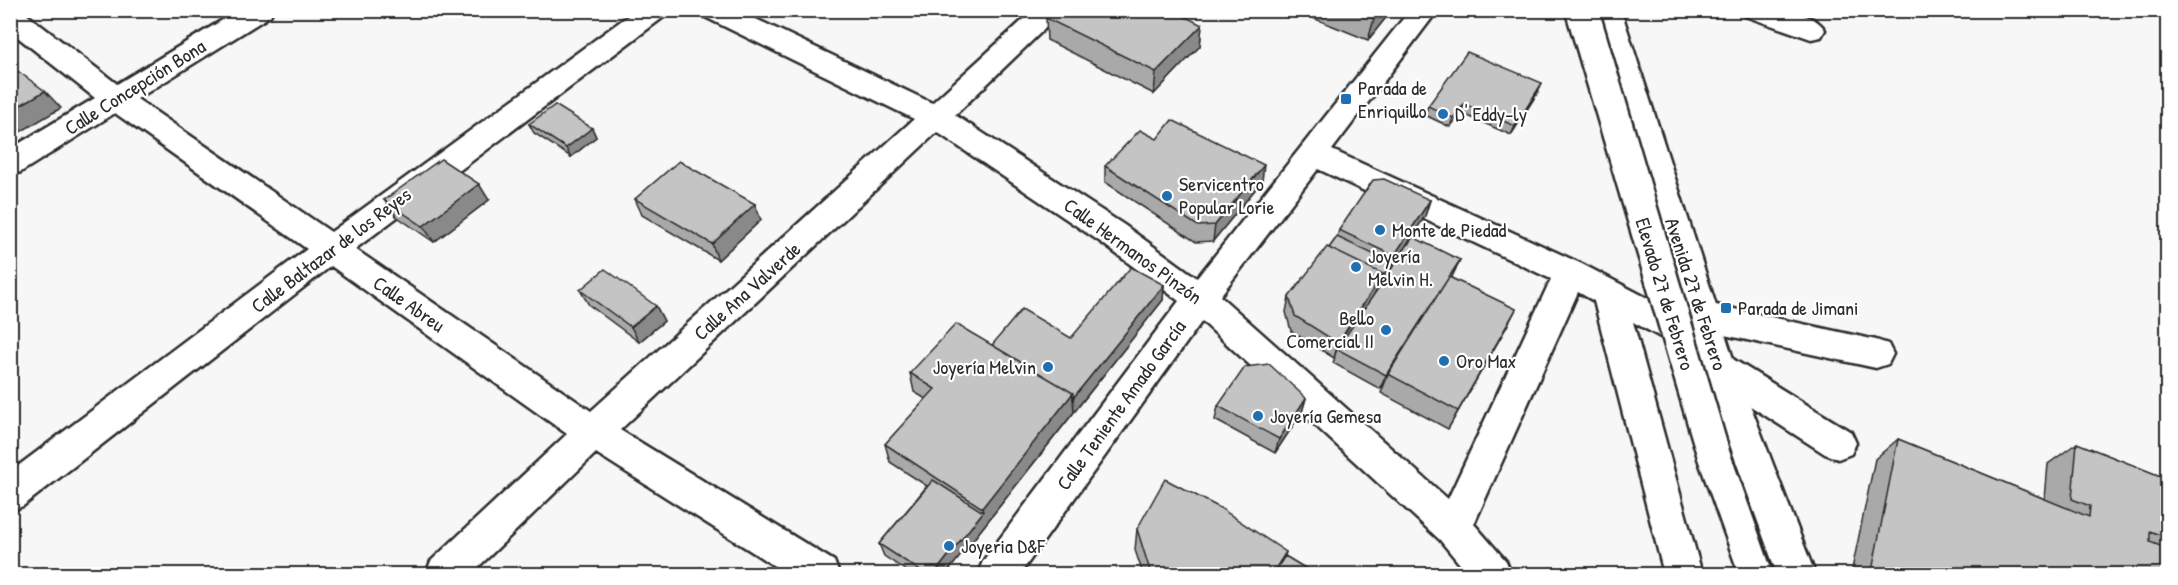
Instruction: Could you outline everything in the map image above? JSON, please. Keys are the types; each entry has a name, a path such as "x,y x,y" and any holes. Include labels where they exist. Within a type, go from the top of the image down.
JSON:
{"main road":[{"name":"Calle Concepción Bona","path":"10,164 260,10"},
{"name":"Calle Baltazar de los Reyes","path":"10,494 331,249 655,10"},
{"name":"Calle Hermanos Pinzón","path":"713,10 936,117 1113,234 1200,298 1453,528 1492,574"},
{"name":"Calle Ana Valverde","path":"445,574 593,432 1051,10"},
{"name":"Calle Teniente Amado García","path":"997,574 1200,298 1425,10"},
{"name":"Elevado 27 de Febrero","path":"1582,10 1714,456 1756,574"},
{"name":"Avenida 27 de Febrero","path":"1607,10 1690,323"},
{"path":"1755,10 1811,30"},
{"name":"Calle Abreu","path":"10,16 115,98 593,432 820,574"},
{"path":"1313,154 1608,292 1690,323 1876,354"},
{"path":"1453,528 1570,273"},
{"path":"1608,292 1683,574"},
{"path":"1690,323 1719,368 1839,443"},
{"name":"Avenida 27 de Febrero","path":"1719,368 1796,574"}],"building":[{"path":"1054,10 1172,10 1202,25 1156,72 1046,18"},
{"path":"1353,10 1380,10 1374,19"},
{"path":"1467,52 1542,83 1515,126 1464,104 1453,118 1428,106"},
{"path":"15,69 45,91 10,111 10,71"},
{"path":"555,105 592,128 566,148 529,124"},
{"path":"1172,120 1264,165 1215,225 1198,226 1105,166 1140,130 1157,139"},
{"path":"441,159 479,184 423,226 384,200"},
{"path":"679,161 755,204 712,244 635,199"},
{"name":"Monte de Piedad","path":"1384,179 1430,200 1394,256 1339,230 1373,180"},
{"path":"1337,237 1392,263 1380,281 1383,274 1329,248"},
{"name":"Bello Comercial II","path":"1413,237 1460,260 1386,375 1337,349"},
{"path":"1327,247 1383,274 1338,343 1295,316 1289,297"},
{"path":"1131,267 1164,285 1073,398 1073,393 992,345 1022,309 1071,338"},
{"path":"605,269 656,306 631,327 580,290"},
{"name":"Oro Max","path":"1449,277 1516,309 1458,411 1388,374"},
{"path":"956,324 1073,393 982,508 885,444 935,389 910,373"},
{"name":"Joyería Gemesa","path":"1269,364 1306,398 1279,439 1218,406 1245,367"},
{"path":"1898,439 2089,517 2090,506 2072,499 2077,443 2168,479 2168,538 2150,531 2150,542 2168,549 2168,574 1879,574 1872,571"},
{"path":"1165,479 1220,508 1286,552 1272,574 1151,574 1137,529"},
{"path":"933,480 983,512 934,574 925,574 879,544"},
{"path":"1285,556 1315,574 1273,574"}],"place":[{"name":"Parada de Enriquillo","path":"1346,99"},
{"name":"D' Eddy-ly","path":"1443,114"},
{"name":"Servicentro Popular Lorie","path":"1167,196"},
{"name":"Monte de Piedad","path":"1380,230"},
{"name":"Joyería Melvin H.","path":"1356,267"},
{"name":"Parada de Jimani","path":"1726,308"},
{"name":"Bello Comercial II","path":"1386,330"},
{"name":"Oro Max","path":"1444,361"},
{"name":"Joyería Melvin","path":"1048,367"},
{"name":"Joyería Gemesa","path":"1258,416"},
{"name":"Joyeria D&F","path":"949,546"}]}
